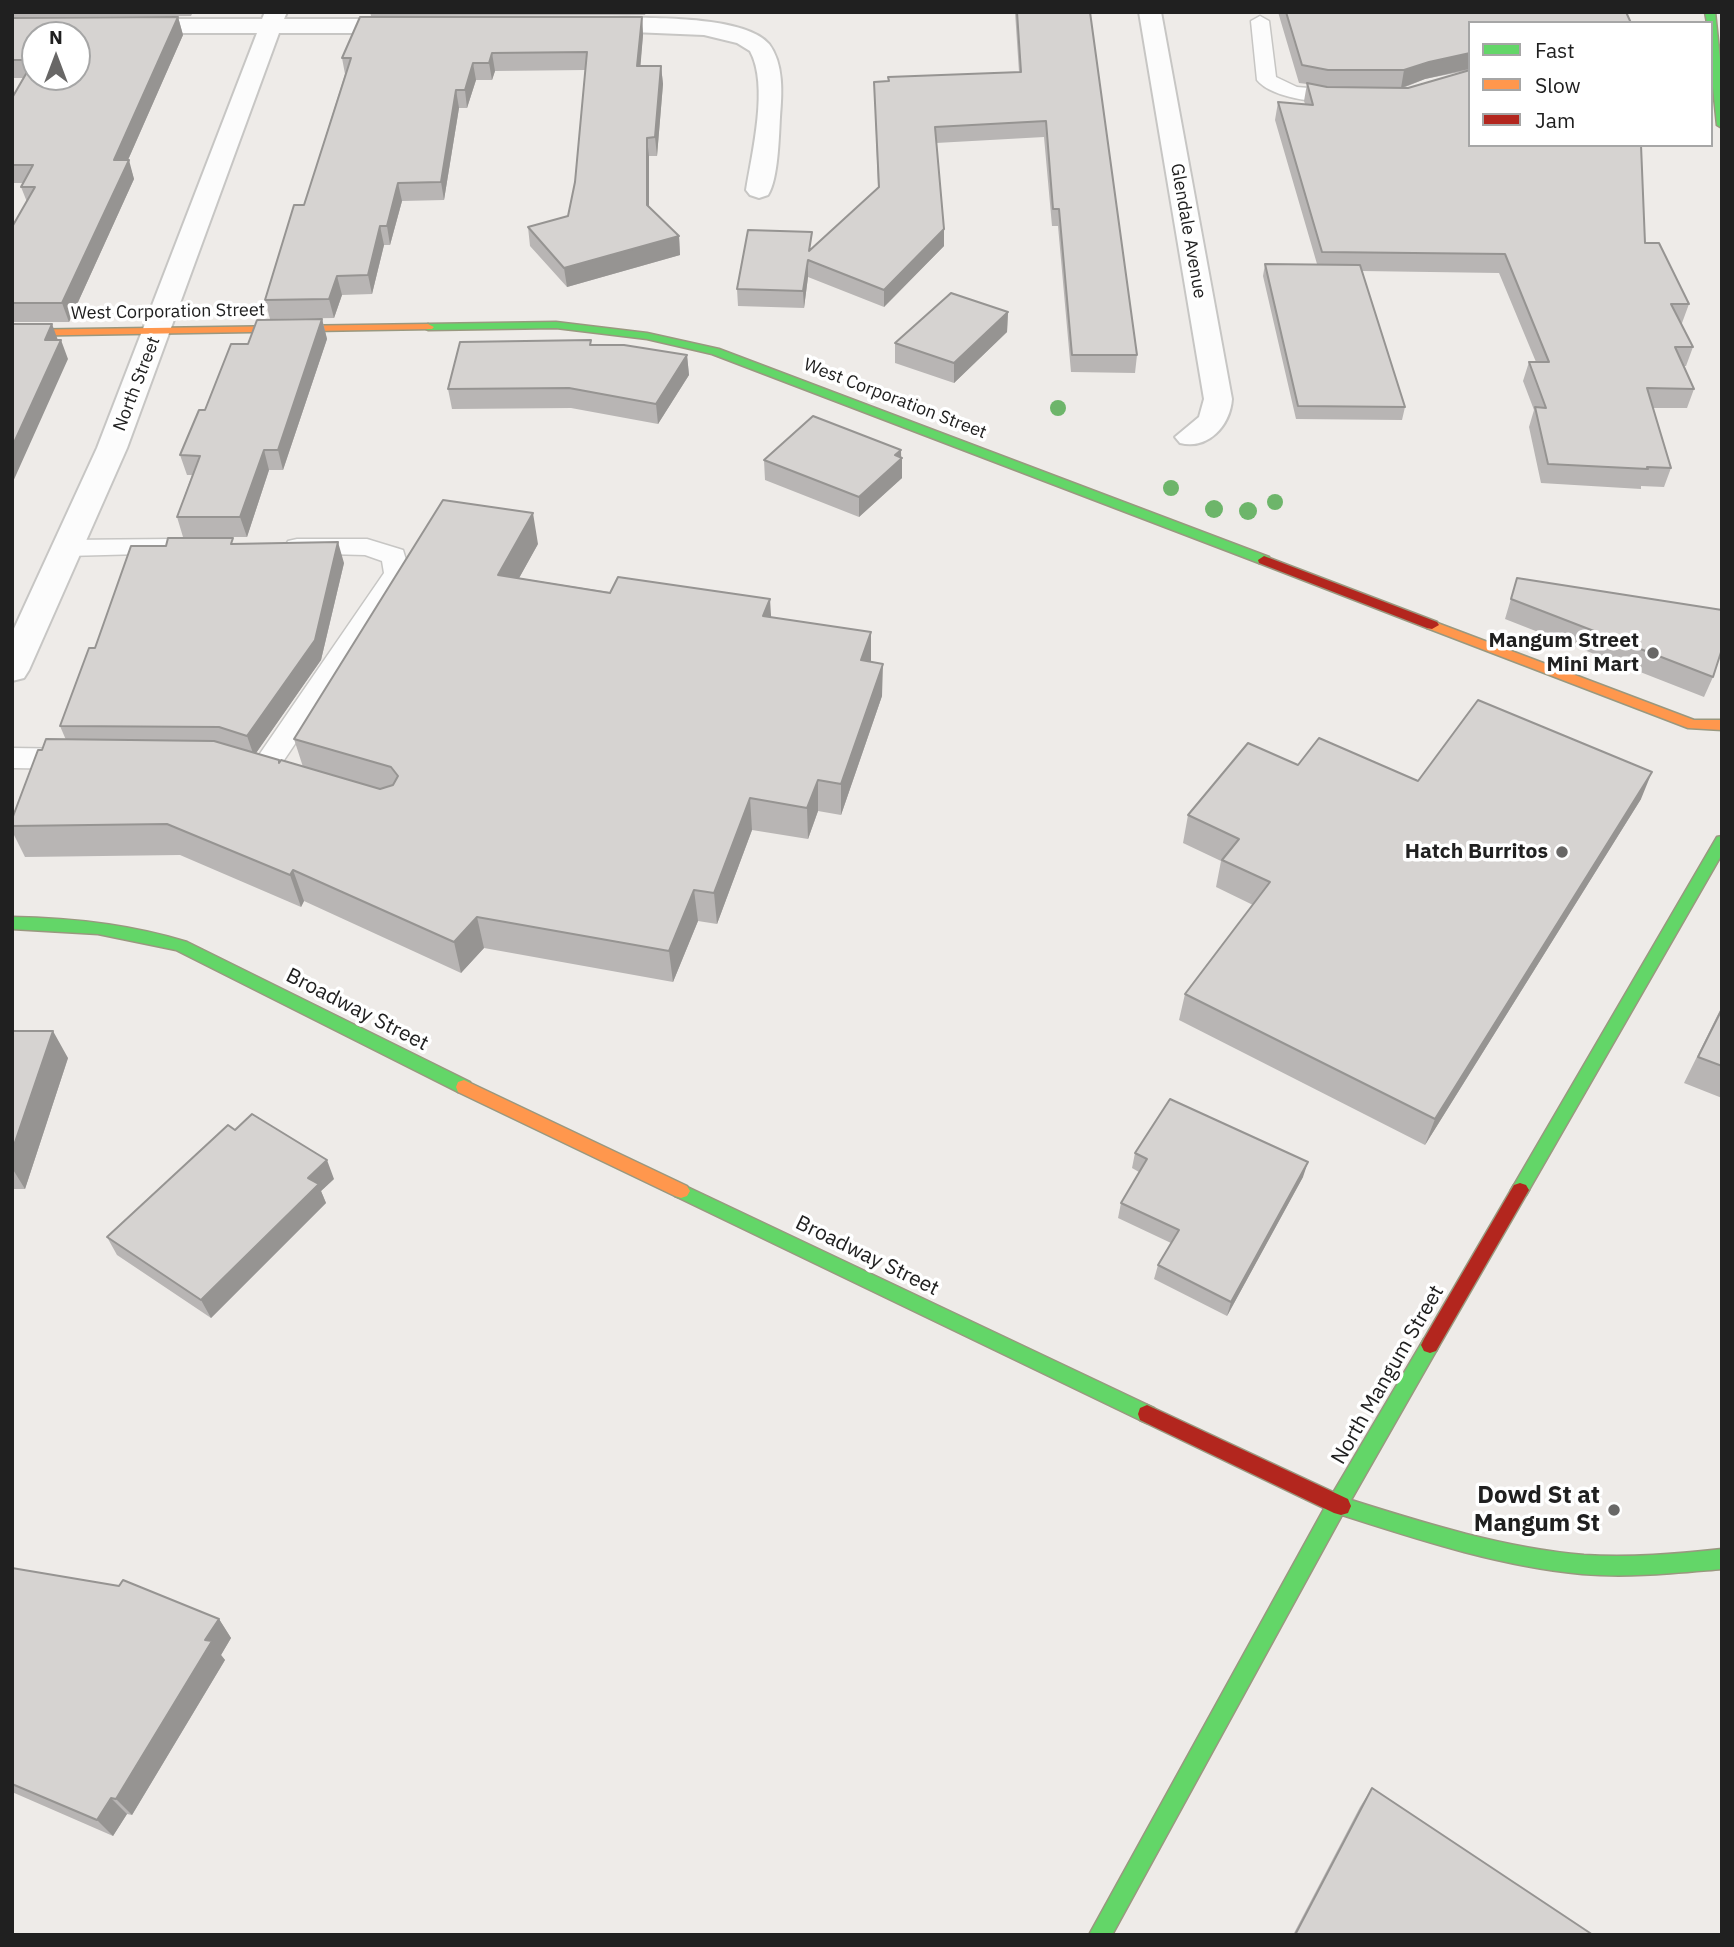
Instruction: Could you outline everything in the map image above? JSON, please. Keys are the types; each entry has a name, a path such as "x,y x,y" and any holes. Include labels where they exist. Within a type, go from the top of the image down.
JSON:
{"street":[{"name":"Glendale Avenue","path":"1150,12 1218,398 1214,420 1202,431 1189,436"},
{"path":"110,26 274,19 435,26"},
{"name":"North Street","path":"12,670 112,448 274,19"},
{"path":"572,25 681,25 736,36 759,47 766,61 769,126 759,190"},
{"path":"1714,80 1722,125"},
{"name":"West Corporation Street","path":"12,333 556,325 612,330 693,344 737,358 1693,725 1722,725"},
{"name":"North Mangum Street","path":"1100,1935 1337,1505 1722,841"},
{"name":"Broadway Street","path":"12,923 98,926 178,945 218,962 347,1031 1337,1505 1506,1553 1570,1562 1673,1564 1722,1559"}],"lane":[{"path":"1260,21 1267,80 1277,88 1324,96 1364,96"},
{"path":"67,548 192,547"},
{"path":"263,771 397,573 394,556 367,547 273,547"},
{"path":"12,758 108,759"}],"building":[{"path":"1017,12 1090,12 1137,355 1072,355 1059,209 1053,209 1046,121 935,127 944,229 884,290 808,260 803,291 737,289 748,230 812,232 809,251 879,187 874,82 889,81 888,77 1021,72"},
{"path":"1286,12 1626,12 1630,21 1468,21 1468,53 1404,70 1328,70 1302,65"},
{"path":"178,17 114,160 129,160 62,303 12,303 12,227 35,187 21,187 33,165 12,165 12,98 21,82 21,91 91,91 91,21 21,21 21,60 12,60 12,18"},
{"path":"360,17 642,17 637,66 661,66 655,137 647,138 647,205 679,236 564,268 528,227 568,216 575,182 587,52 492,53 489,63 473,63 465,90 456,90 441,182 398,183 387,226 380,226 368,275 337,276 329,299 265,300 294,205 304,205 351,58 342,58"},
{"path":"1468,71 1468,147 1641,147 1645,243 1659,243 1689,304 1671,304 1693,347 1675,347 1694,389 1647,388 1671,468 1548,464 1535,407 1546,408 1529,362 1549,362 1505,254 1322,252 1278,102 1313,105 1307,83 1327,87 1408,88"},
{"path":"1265,264 1360,265 1405,407 1298,406"},
{"path":"951,293 1008,312 954,363 895,343"},
{"path":"322,319 278,450 264,450 240,517 177,517 200,456 180,455 199,410 205,410 231,344 248,344 257,320"},
{"path":"12,324 52,324 45,340 61,340 12,447"},
{"path":"591,340 590,345 624,345 687,355 656,404 569,388 448,389 460,342"},
{"path":"813,416 901,450 895,455 902,458 859,497 764,460"},
{"path":"443,500 533,513 498,575 610,593 618,577 770,599 763,616 871,632 861,660 883,664 841,784 818,780 807,808 750,798 714,893 694,890 669,951 477,917 454,942 293,870 290,875 167,824 12,826 12,819 38,750 42,750 46,739 214,741 279,760 279,763 281,760 380,789 393,785 398,776 391,767 294,739"},
{"path":"168,538 233,538 231,544 338,542 315,640 247,736 219,727 60,726 89,648 95,648 131,546 166,546"},
{"path":"1517,578 1722,610 1722,649 1713,677 1511,599"},
{"path":"1478,700 1652,772 1435,1119 1185,994 1270,882 1222,860 1239,839 1188,815 1248,743 1298,765 1319,738 1418,781"},
{"path":"1722,1009 1722,1066 1698,1057"},
{"path":"12,1031 53,1031 12,1151"},
{"path":"1170,1099 1308,1162 1231,1302 1158,1265 1179,1230 1121,1203 1147,1159 1135,1153"},
{"path":"252,1114 327,1160 308,1178 319,1184 201,1300 107,1237 228,1125 235,1130"},
{"path":"12,1568 119,1586 123,1580 219,1619 205,1640 212,1641 116,1799 111,1798 97,1820 12,1784"},
{"path":"1372,1788 1593,1935 1295,1935"}],"traffic: fast":[{"path":"1710,12 1711,21"},
{"path":"1713,40 1722,125"},
{"path":"428,327 556,325 647,336 715,351 1264,560"},
{"path":"1520,1190 1722,841"},
{"path":"12,923 98,928 181,946 464,1087"},
{"path":"681,1191 1147,1414"},
{"path":"1100,1935 1337,1505 1430,1345"},
{"path":"1341,1506 1460,1542 1551,1561 1635,1565 1722,1559"}],"traffic: slow":[{"path":"12,333 428,327"},
{"path":"1432,625 1693,725 1722,725"},
{"path":"464,1087 681,1191"}],"traffic: jam":[{"path":"1264,560 1432,625"},
{"path":"1430,1345 1520,1190"},
{"path":"1147,1414 1341,1506"}],"place":[{"name":"Mangum Street Mini Mart","path":"1653,653"},
{"name":"Hatch Burritos","path":"1562,852"},
{"name":"Dowd St at Mangum St","path":"1614,1510"}]}
